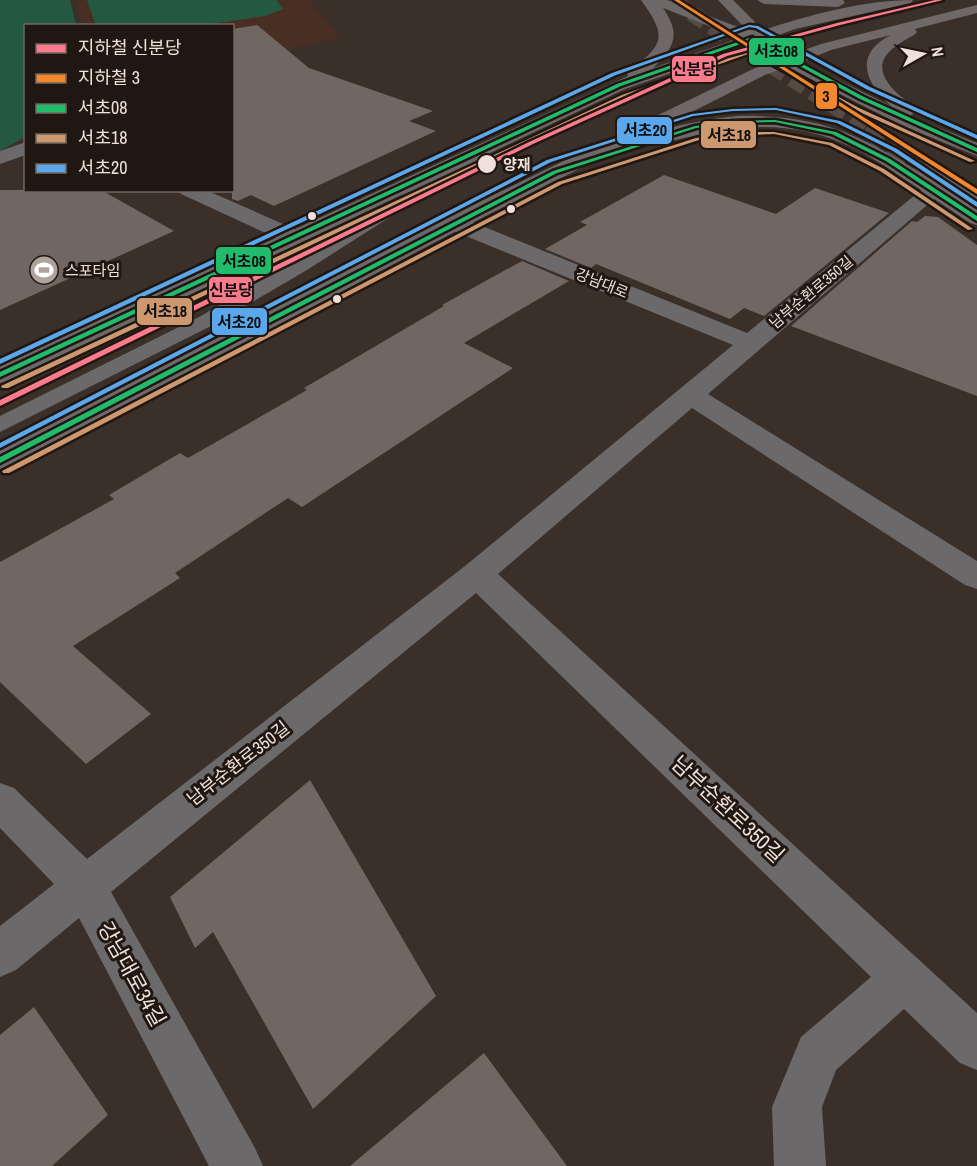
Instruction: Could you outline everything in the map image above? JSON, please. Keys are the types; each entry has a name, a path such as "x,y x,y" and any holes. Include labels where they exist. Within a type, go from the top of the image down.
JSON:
{"main road":[{"path":"619,85 657,57 666,44 666,25 659,12 648,0"},
{"path":"654,0 752,38 788,61 909,122 977,149"},
{"path":"725,0 749,24 752,38"},
{"path":"764,0 823,3 903,1"},
{"path":"0,375 291,236 619,85 791,26 903,1"},
{"path":"0,460 454,223 731,86 826,47 977,9"},
{"path":"943,17 900,36 886,45 876,56 873,74 892,98 918,118 977,149"},
{"path":"788,61 809,86 977,219"},
{"path":"555,172 695,127 733,122 775,121 796,123 834,133 929,181"},
{"path":"977,159 956,155 926,157 917,162 914,167 915,174 977,200"},
{"path":"955,164 977,178"}],"street":[{"path":"0,158 24,149"},
{"name":"남부순환로350길","path":"0,954 477,574 750,343 929,181"},
{"path":"192,192 291,236"},
{"name":"강남대로","path":"454,223 750,343"},
{"path":"689,394 977,577"},
{"name":"남부순환로350길","path":"477,574 977,1046"},
{"name":"강남대로34길","path":"0,801 84,885 237,1166"},
{"path":"800,1166 797,1107 818,1054 906,977"}],"lane":[{"path":"0,424 208,320 300,266 510,135"}],"shaded area":[{"path":"77,0 309,0 340,38 234,60 234,24 81,24"}],"green space":[{"path":"0,0 70,0 76,24 24,24 24,138 0,151"},
{"path":"87,0 276,0 283,9 265,16 211,24 95,24"}],"building":[{"path":"257,25 309,68 433,111 409,121 436,131 274,206 251,195 238,201 232,199 232,192 234,192 234,29"},
{"path":"664,175 776,214 815,188 889,213 764,316 744,308 730,319 596,264 591,268 545,249 587,225 580,222"},
{"name":"스포타임","path":"0,190 105,192 174,231 0,310"},
{"path":"925,216 938,217 977,245 977,396 791,326 912,221 917,222"},
{"path":"522,261 569,281 464,343 513,368 302,507 288,498 175,573 180,578 73,646 151,714 86,764 0,682 0,562 114,499 109,495 180,453 188,458 307,390 304,388 444,306 442,305"},
{"path":"310,780 436,996 313,1109 213,932 195,948 170,897"},
{"path":"34,1007 108,1115 52,1166 0,1166 0,1035"},
{"path":"484,1053 567,1166 350,1166"}],"tunnel":[{"path":"671,0 869,129"},
{"path":"866,128 929,169"}],"metro line":[{"name":"3","path":"676,0 977,192"},
{"name":"신분당","path":"0,403 531,143 725,55 839,24 941,0"}],"transit line":[{"name":"서초20","path":"0,362 614,74 749,26 757,27 868,88 977,137"},
{"name":"서초08","path":"0,375 619,85 752,38 862,98 977,150"},
{"name":"서초18","path":"5,386 624,96 751,51 857,109 972,161"},
{"name":"서초20","path":"0,446 549,161 692,115 733,110 776,109 838,122 895,150 977,205"},
{"name":"서초08","path":"0,460 555,172 695,127 733,122 775,121 834,133 888,160 977,219"},
{"name":"서초18","path":"6,471 560,183 698,139 734,134 774,133 830,144 882,170 970,229"}],"place":[{"name":"양재","path":"487,164"},
{"name":"스포타임","path":"44,270"}]}
